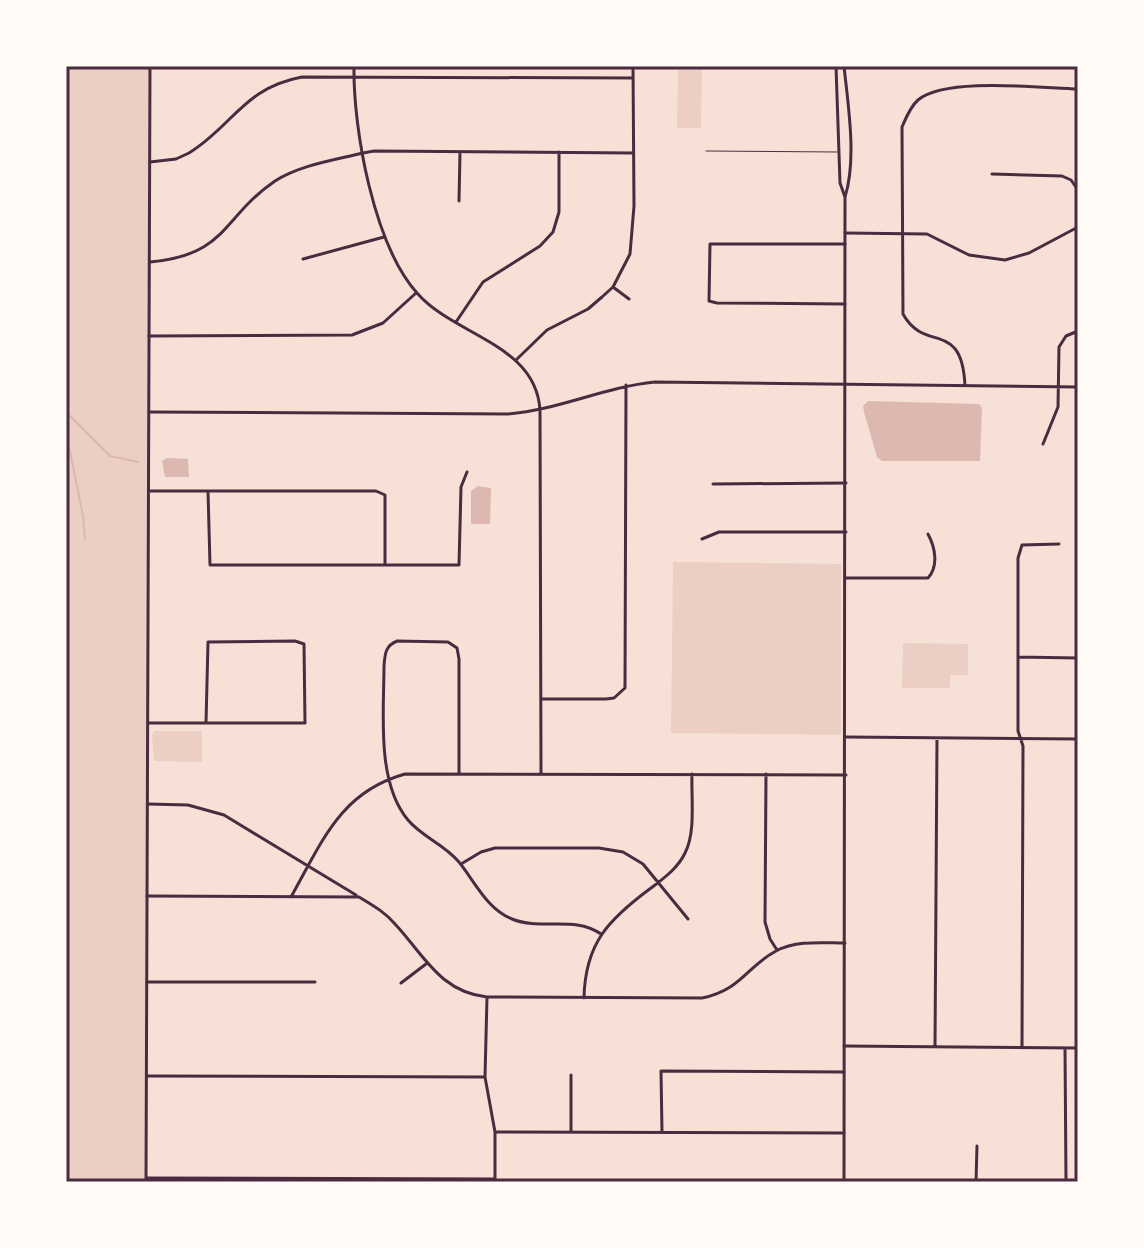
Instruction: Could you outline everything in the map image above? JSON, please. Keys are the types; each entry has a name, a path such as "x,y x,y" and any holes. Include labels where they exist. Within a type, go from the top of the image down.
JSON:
{"street":[{"path":"150,66 146,1180 495,1180 495,1132 485,1077 487,997"},
{"path":"354,66 355,114 363,153 384,237 397,266 416,293 437,311 517,359 534,382 540,411 541,773"},
{"path":"517,359 547,330 588,309 613,287 624,269 632,245 633,66"},
{"path":"836,66 840,183 845,197"},
{"path":"844,66 850,182 845,197 844,1182"},
{"path":"150,162 176,159 193,151 243,104 272,86 302,77 633,78"},
{"path":"965,386 963,362 956,347 943,338 915,329 903,314 902,127 917,100 951,87 1078,89"},
{"path":"459,201 460,152"},
{"path":"456,322 483,282 540,246 553,232 559,212 559,152"},
{"path":"150,262 182,258 209,245 264,189 282,177 363,153 633,153"},
{"path":"992,174 1062,176 1071,180 1078,190"},
{"path":"845,233 933,235 969,255 1005,260 1029,253 1078,227"},
{"path":"303,259 384,237"},
{"path":"845,244 710,244 709,301 845,304"},
{"path":"613,287 629,299"},
{"path":"149,336 352,335 383,323 416,293"},
{"path":"1043,444 1056,416 1060,387 1059,347 1066,336 1078,331"},
{"path":"149,412 499,414 540,411 626,385 669,381 1078,387"},
{"path":"626,385 625,688 630,693"},
{"path":"208,491 210,565 459,565 461,487 467,472"},
{"path":"713,484 846,483"},
{"path":"149,491 369,491 385,495 385,565"},
{"path":"702,539 719,532 846,532"},
{"path":"846,578 928,578 934,567 934,545 928,534"},
{"path":"1022,1048 1023,746 1018,731 1018,558 1022,545 1059,544"},
{"path":"148,723 206,723 305,723 304,644 295,641 208,642 206,723"},
{"path":"459,773 457,648 448,642 397,641 390,644 384,666 384,752 400,809 407,819 445,847 490,904 514,920 539,924 580,924 601,934"},
{"path":"1018,657 1078,658"},
{"path":"541,699 614,698 625,688"},
{"path":"846,737 1078,739"},
{"path":"935,1047 937,738"},
{"path":"291,897 339,815 363,792 390,779 418,773 846,775"},
{"path":"584,998 588,964 601,934 630,903 676,867 688,846 692,774"},
{"path":"766,774 765,922 777,950"},
{"path":"148,804 188,805 224,815 388,917 426,964 456,988 487,997 710,997 733,987 777,950 799,943 845,943"},
{"path":"461,864 474,855 495,848 615,850 637,860 688,919"},
{"path":"147,896 359,897"},
{"path":"401,983 426,964"},
{"path":"147,982 315,982"},
{"path":"844,1046 1078,1048"},
{"path":"1065,1048 1066,1182"},
{"path":"662,1132 661,1071 844,1072"},
{"path":"571,1075 571,1132"},
{"path":"147,1076 485,1077"},
{"path":"495,1132 844,1133"},
{"path":"976,1182 977,1146"}],"lane":[{"path":"706,151 840,152"}],"shaded area":[{"path":"66,66 150,66 147,1182 66,1182"},
{"path":"678,66 702,66 701,128 677,128"},
{"path":"868,401 979,404 982,408 980,461 882,461 877,457 864,412 863,406"},
{"path":"167,458 188,459 189,477 165,477 162,461"},
{"path":"478,486 491,488 490,524 471,524 471,491"},
{"path":"673,562 841,564 841,735 671,733"},
{"path":"903,643 968,644 968,675 950,675 950,688 902,688"},
{"path":"155,731 202,731 202,762 154,761 152,735"}],"waterway":[{"path":"66,412 110,456 138,462"},
{"path":"66,431 85,539"}]}
